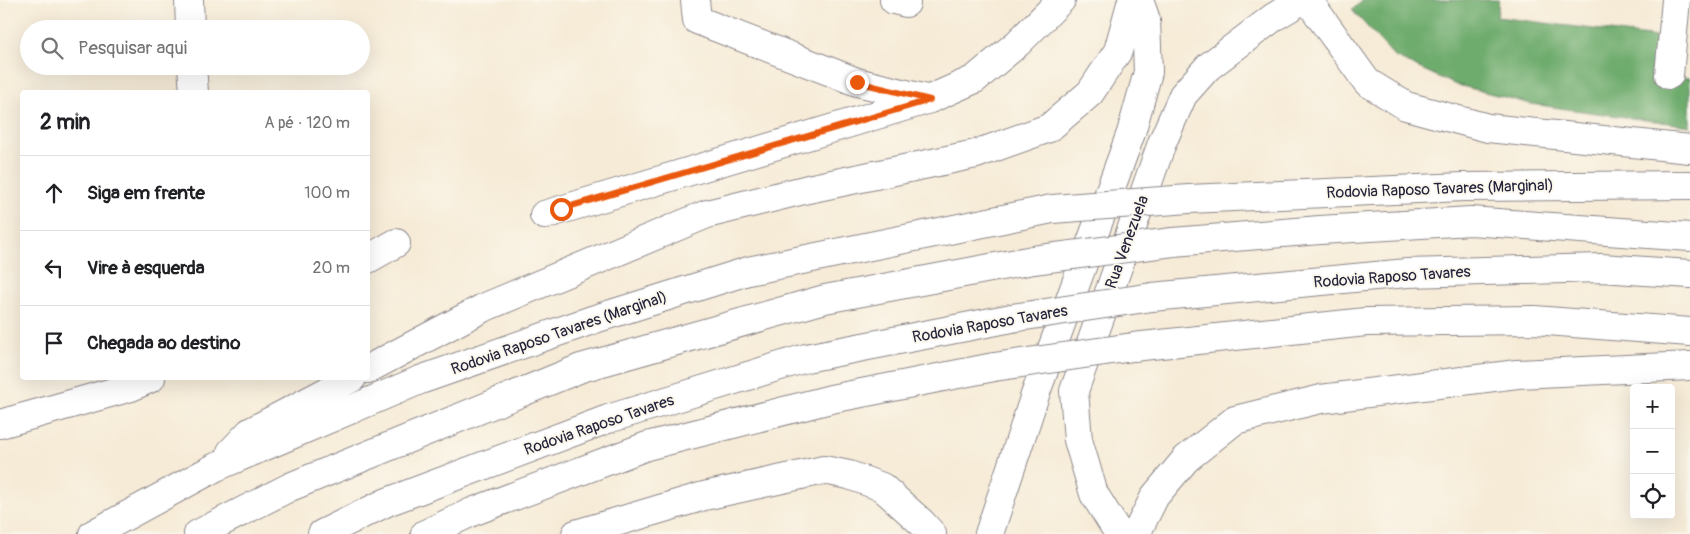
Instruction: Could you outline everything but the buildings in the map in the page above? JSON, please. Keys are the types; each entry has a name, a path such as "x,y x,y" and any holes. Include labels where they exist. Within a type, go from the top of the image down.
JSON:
{"main road":[{"path":"189,0 190,20"},
{"path":"695,0 697,20 857,82 930,100"},
{"path":"544,214 930,100 975,79 1018,43 1061,0"},
{"path":"370,368 483,308 707,214 808,189 976,154 1049,128 1090,93 1118,51 1132,0"},
{"name":"Rua Venezuela","path":"989,534 1035,395 1131,133 1148,72 1146,20 1139,0"},
{"name":"Rua Venezuela","path":"1118,534 1094,494 1078,440 1074,391 1162,143 1183,95 1208,67 1274,17 1302,0"},
{"path":"1308,0 1368,82 1406,106 1488,128 1690,149"},
{"path":"1669,75 1676,0"},
{"path":"193,75 194,90"},
{"name":"Rodovia Raposo Tavares (Marginal)","path":"93,534 216,467 420,380 595,319 748,270 1052,210 1189,199 1464,187 1690,185"},
{"path":"198,534 290,487 581,368 826,299 1033,260 1173,242 1320,230 1471,221 1690,237"},
{"path":"370,258 396,243"},
{"name":"Rodovia Raposo Tavares","path":"322,534 387,502 608,419 806,358 1012,318 1152,297 1407,273 1600,268 1690,274"},
{"path":"424,534 472,512 646,446 831,399 994,367 1133,347 1366,322 1534,320 1690,332"},
{"path":"1136,534 1155,496 1186,459 1235,420 1321,399 1517,374 1690,366"},
{"path":"216,467 250,432 348,380"},
{"path":"0,424 141,382"},
{"path":"576,534 704,496 824,470 849,474 882,487 932,534"}],"green space":[{"path":"1362,0 1499,0 1497,17 1657,37 1651,74 1690,78 1690,126 1531,104 1454,84 1395,57 1352,10"}],"route":[{"path":"561,209 930,100 857,82"}]}
